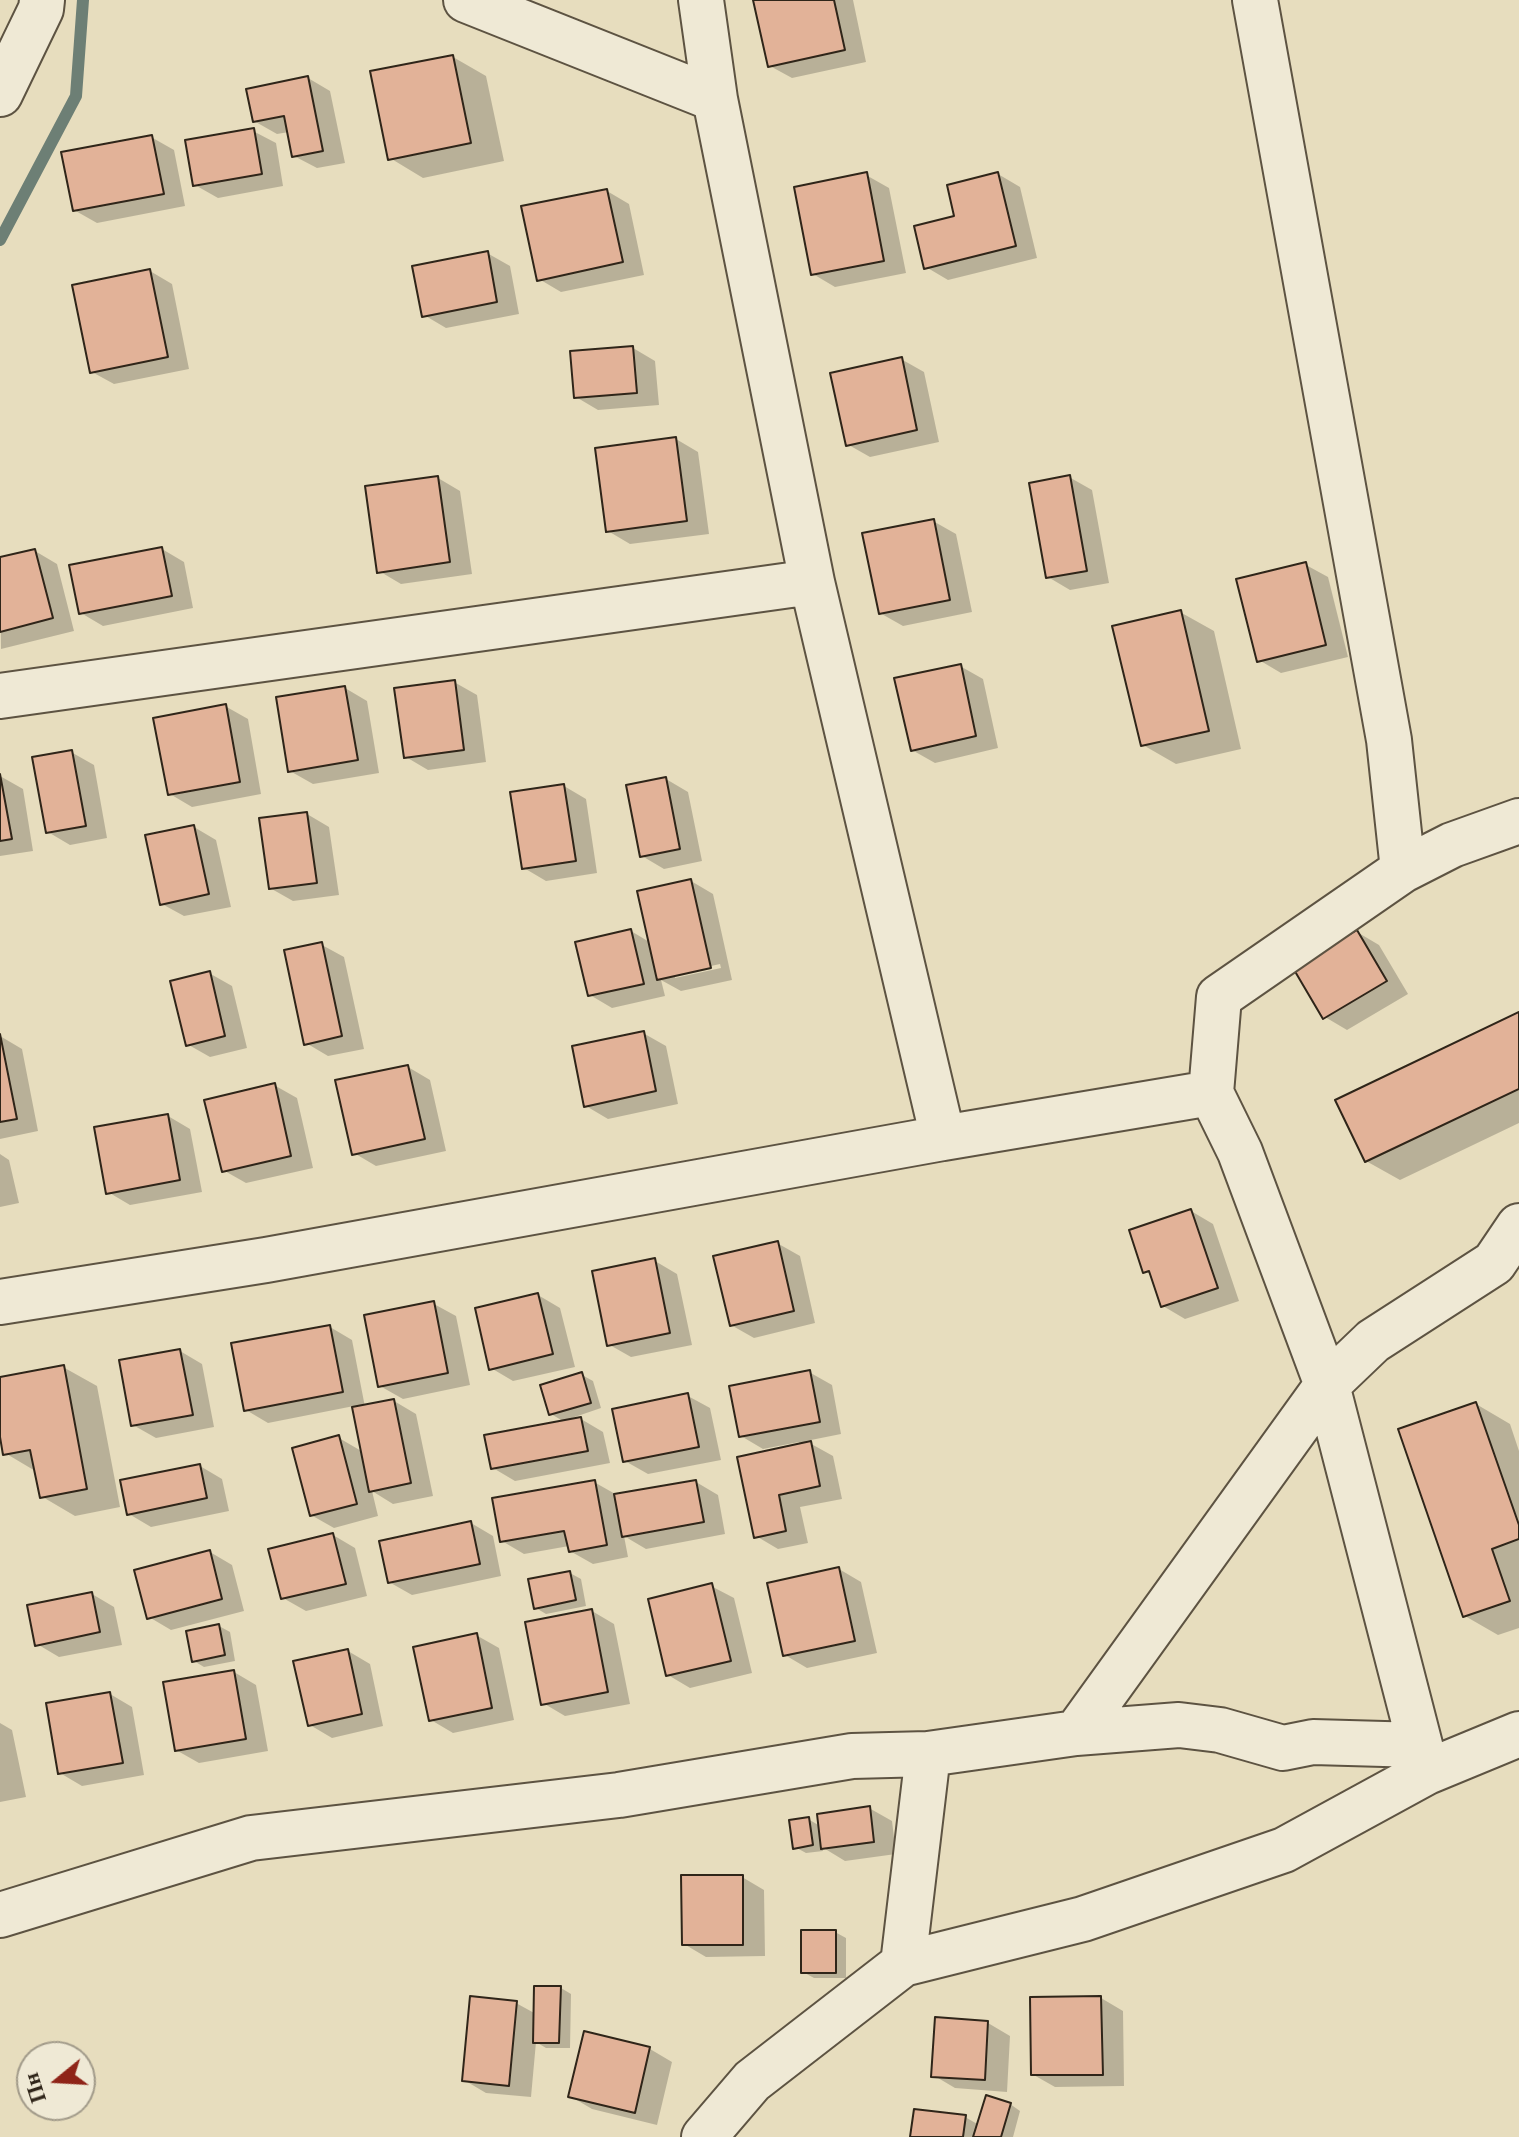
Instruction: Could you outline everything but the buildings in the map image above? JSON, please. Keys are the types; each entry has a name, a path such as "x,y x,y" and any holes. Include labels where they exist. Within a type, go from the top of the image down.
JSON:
{"street":[{"path":"0,94 41,9 42,0"},
{"path":"466,0 715,99"},
{"path":"701,0 715,99 812,582 943,1138"},
{"path":"1255,0 1389,740 1403,870"},
{"path":"0,696 812,582"},
{"path":"1424,1759 1327,1385 1240,1152 1211,1093 1219,997 1403,870 1452,845 1519,821"},
{"path":"0,1302 266,1260 1211,1093"},
{"path":"1076,1733 1327,1385 1373,1341 1494,1263 1519,1226"},
{"path":"0,1915 251,1838 619,1795 852,1756 928,1754 1076,1733 1179,1725 1220,1730 1283,1748 1313,1742 1424,1759"},
{"path":"704,2137 752,2081 903,1964 1083,1919 1284,1850 1424,1759 1519,1734"},
{"path":"903,1964 928,1754"}],"waterway":[{"path":"0,240 76,96 83,0"}]}
